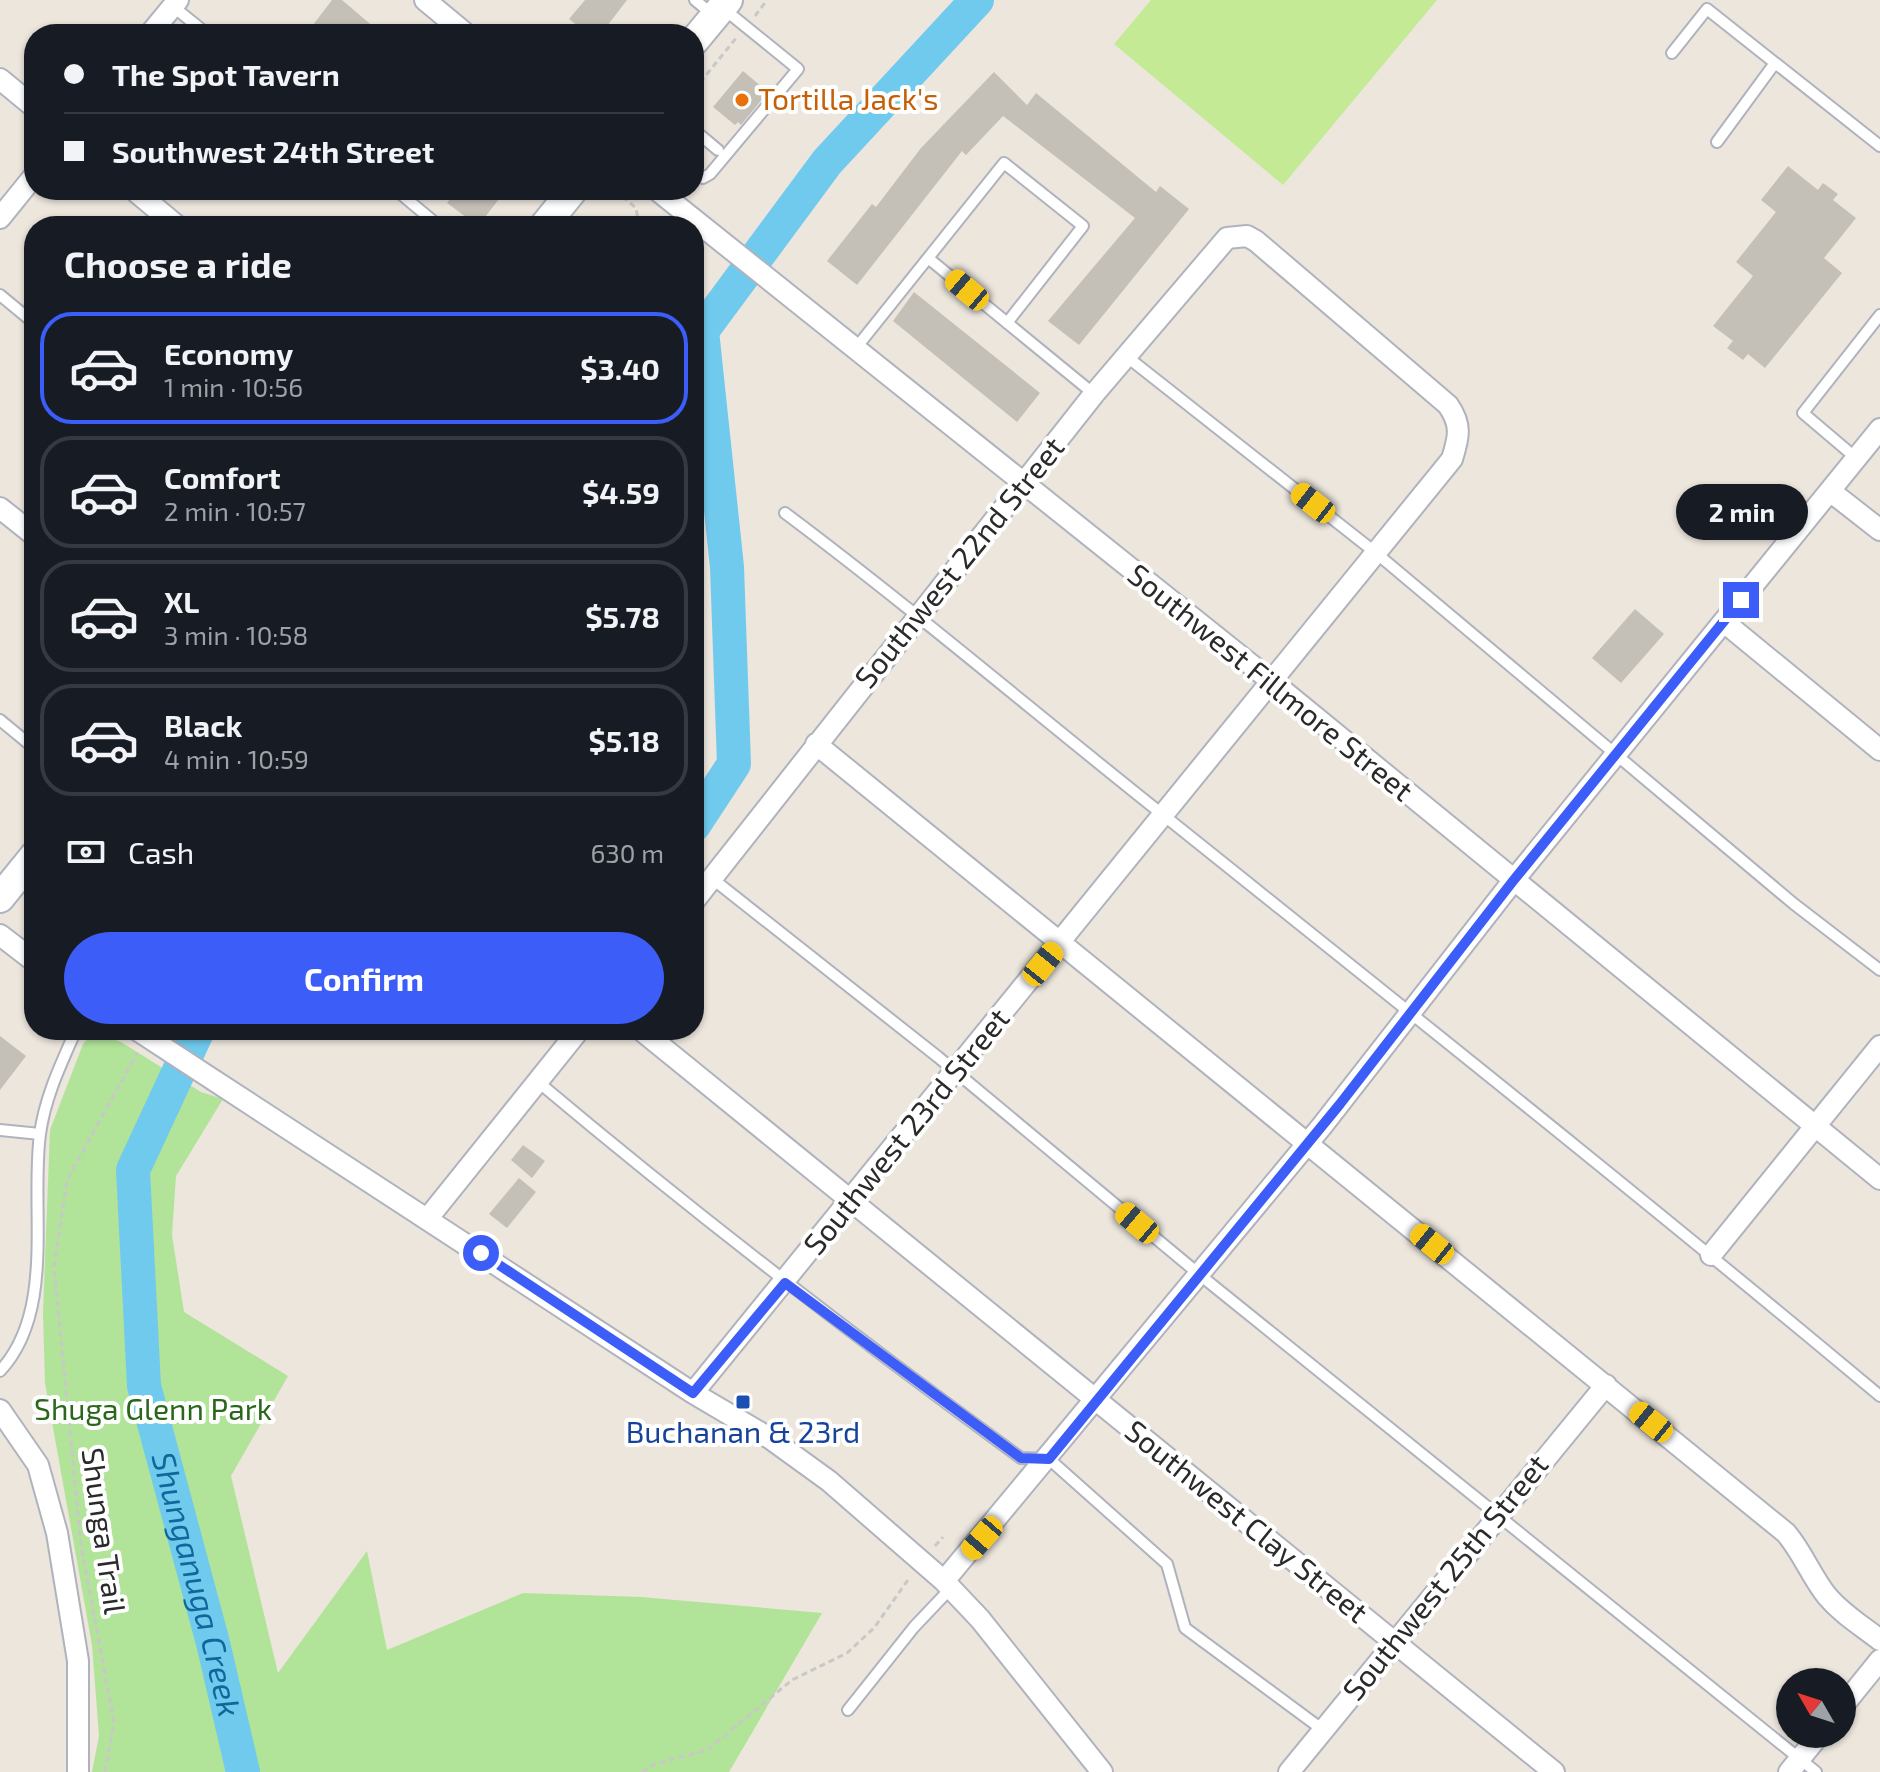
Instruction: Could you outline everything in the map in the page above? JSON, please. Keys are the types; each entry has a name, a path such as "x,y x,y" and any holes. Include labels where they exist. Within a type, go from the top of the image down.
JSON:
{"main road":[{"path":"704,24 715,6"},
{"path":"552,216 565,200"},
{"path":"0,898 24,868"}],"street":[{"path":"425,0 454,24"},
{"path":"157,24 172,2"},
{"path":"0,79 24,99"},
{"path":"0,218 24,188"},
{"path":"146,200 165,216"},
{"name":"Southwest Fillmore Street","path":"670,200 690,216"},
{"name":"Southwest Fillmore Street","path":"704,227 1271,681 1880,1179"},
{"name":"Southwest 22nd Street","path":"704,890 816,744 1094,394 1218,244 1237,235"},
{"name":"Southwest 23rd Street","path":"693,1393 1452,459 1459,436 1456,417 1448,405 1256,241 1237,235"},
{"path":"947,1584 1411,1016 1513,881 1880,429"},
{"path":"1830,491 1880,530"},
{"path":"0,508 24,527"},
{"path":"1724,622 1880,750"},
{"path":"816,744 1786,1533 1804,1553 1826,1594 1880,1640"},
{"path":"0,935 24,953"},
{"path":"152,1040 693,1393 771,1439 829,1481 947,1584 1102,1772"},
{"path":"428,1218 571,1040"},
{"name":"Southwest Clay Street","path":"653,1040 1554,1772"},
{"path":"1711,1255 1880,1046"},
{"name":"Southwest 25th Street","path":"1293,1771 1496,1515 1606,1385"},
{"path":"0,1410 38,1465 57,1533 78,1661 78,1772"},
{"path":"1856,1690 1880,1660"},
{"path":"1802,1768 1813,1748"}],"lane":[{"path":"172,2 196,24"},
{"path":"704,177 798,69 715,6"},
{"path":"1672,53 1707,9 1880,146"},
{"path":"1717,142 1775,63"},
{"path":"704,138 718,150"},
{"path":"856,348 1004,163 1083,226 1007,323"},
{"path":"408,200 427,216"},
{"path":"928,258 1094,394"},
{"path":"0,295 24,315"},
{"path":"1856,458 1803,413 1880,315"},
{"path":"1126,356 1376,553 1794,904 1880,970"},
{"path":"785,513 920,614 1411,1016 1711,1255 1880,1396"},
{"path":"0,720 24,740"},
{"path":"714,880 955,1071 1802,1768"},
{"path":"0,1371 15,1355 34,1296 40,1134 45,1106 72,1040"},
{"path":"537,1081 785,1283 1021,1458 1049,1459 1167,1564 1185,1628 1323,1730"},
{"path":"0,1130 40,1134"},
{"path":"848,1710 947,1584"}],"path":[{"path":"704,78 767,0"},
{"path":"627,200 636,208 637,216"},
{"name":"Shunga Trail","path":"105,1772 114,1723 81,1545 54,1267 67,1180 138,1052"},
{"path":"642,1772 655,1764 707,1750 792,1680 847,1653 874,1628 943,1537"}],"green space":[{"path":"1151,0 1437,0 1283,185 1114,44"},
{"name":"Shuga Glenn Park","path":"87,1040 121,1042 201,1092 223,1099 176,1176 172,1235 184,1312 288,1376 231,1476 278,1673 367,1551 387,1650 523,1593 641,1597 822,1613 729,1772 92,1772 99,1736 92,1645 45,1383 43,1313 50,1130"}],"building":[{"path":"332,0 342,0 370,24 314,24"},
{"path":"585,0 627,0 609,24 575,24 569,19"},
{"name":"Tortilla Jack's","path":"743,71 768,92 741,125 738,122 735,125 713,107"},
{"path":"994,72 1027,105 1036,93 1156,192 1160,186 1189,209 1079,345 1048,321 1135,218 1003,116 966,155 962,151 857,285 827,261 872,204 876,207 921,148"},
{"path":"1788,166 1818,190 1823,183 1838,194 1833,200 1856,218 1824,258 1842,273 1765,368 1748,354 1743,360 1727,348 1733,341 1713,326 1753,276 1736,262 1776,212 1761,200"},
{"path":"449,200 498,200 486,216 465,216 447,203"},
{"path":"914,292 1040,393 1017,422 893,321"},
{"path":"1635,609 1664,634 1621,683 1592,658"},
{"path":"0,1036 26,1056 0,1090"},
{"path":"523,1145 545,1161 532,1178 511,1160"},
{"path":"519,1178 536,1192 507,1228 489,1214"}],"waterway":[{"name":"Shunganuga Creek","path":"704,328 827,162 977,0"},
{"name":"Shunganuga Creek","path":"704,350 727,567 734,764 704,810"},
{"name":"Shunganuga Creek","path":"193,1040 133,1170 144,1386 213,1643 243,1772"}],"place":[{"name":"Tortilla Jack's","path":"742,100"},
{"name":"Buchanan & 23rd","path":"743,1402"}],"route":[{"path":"481,1253 693,1393 785,1283 1021,1458 1049,1459 1411,1016 1513,881 1741,600"}]}
